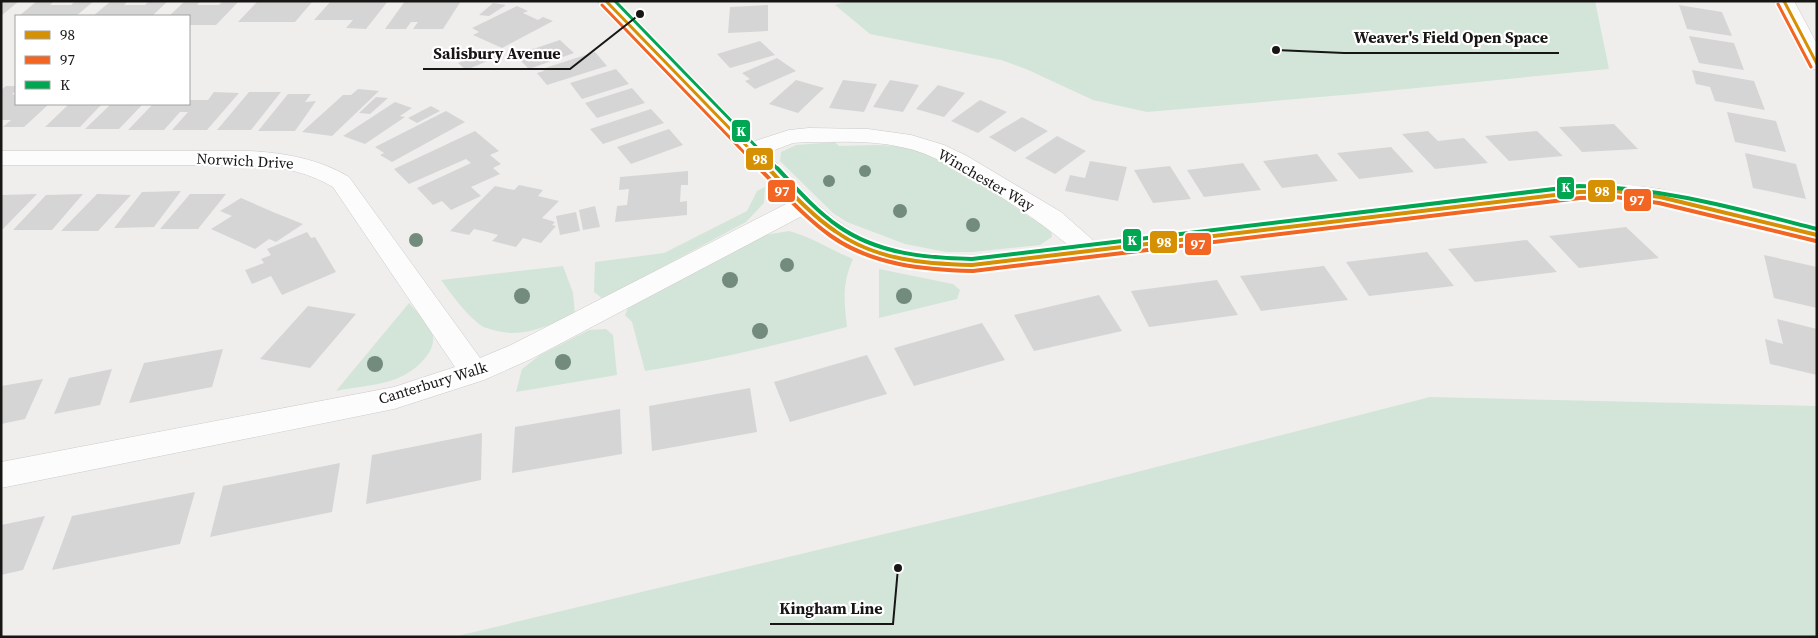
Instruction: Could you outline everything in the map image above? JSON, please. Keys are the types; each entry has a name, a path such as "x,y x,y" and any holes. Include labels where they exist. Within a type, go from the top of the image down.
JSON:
{"street":[{"path":"606,1 753,150 804,205 836,232 854,242 896,258 921,263 972,265 1580,192 1615,191 1660,197 1817,235"},
{"path":"1784,1 1817,64"},
{"name":"Winchester Way","path":"753,150 789,137 810,135 868,136 903,140 936,150 959,161 1052,218 1089,250"},
{"name":"Norwich Drive","path":"1,158 250,158 276,159 301,163 316,168 341,182 474,372"},
{"name":"Canterbury Walk","path":"1,475 394,398 474,372 521,352 804,205"}],"green space":[{"path":"849,1 1595,1 1609,69 1147,112 1093,100 1026,69 1001,60 870,34 835,5"},
{"path":"835,142 839,146 893,146 912,149 930,155 966,173 1031,218 1038,217 1051,227 1052,237 1040,245 973,252 946,252 905,244 847,222 833,213 780,161 781,152 796,145"},
{"path":"765,187 764,203 746,222 603,299 594,292 595,262 664,253 747,211 757,191"},
{"path":"789,231 853,259 845,284 847,327 772,346 645,371 632,322 625,315 628,308 765,235"},
{"path":"563,266 573,293 575,314 527,332 507,333 481,325 463,309 441,280"},
{"path":"879,269 953,284 960,290 957,299 879,318"},
{"path":"409,303 431,330 433,337 430,352 413,370 394,380 336,391"},
{"path":"606,329 613,335 617,375 516,392 522,369 540,355 589,330"},
{"path":"1430,397 1817,406 1817,637 453,637 1031,499"}],"building":[{"path":"1,1 19,1 1,16"},
{"path":"37,1 54,1 50,5 71,5 75,1 94,1 77,15 20,15"},
{"path":"111,1 128,1 124,5 145,5 149,1 168,1 153,15 94,15"},
{"path":"185,1 201,1 197,5 219,5 223,1 239,1 216,25 190,25 190,15 170,15"},
{"path":"258,1 313,1 295,22 238,22"},
{"path":"331,1 388,1 366,29 346,28 353,20 314,20"},
{"path":"405,1 461,1 443,29 413,29 418,22 411,22 406,29 385,29"},
{"path":"493,3 506,5 489,16 479,15"},
{"path":"768,5 768,31 728,33 730,7"},
{"path":"1679,5 1722,12 1732,36 1687,29"},
{"path":"517,6 528,11 523,13 538,20 543,17 553,21 502,48 473,35 479,32 472,28"},
{"path":"1689,36 1734,43 1744,70 1699,63"},
{"path":"560,40 574,53 529,69 515,55"},
{"path":"760,41 775,55 730,68 717,54"},
{"path":"489,51 497,57 466,70 458,63"},
{"path":"595,52 607,66 547,85 537,73 544,71 542,69"},
{"path":"777,58 796,71 755,89 745,81 750,79 742,73"},
{"path":"616,69 629,84 582,99 570,83"},
{"path":"1692,70 1754,81 1765,110 1715,101 1710,87 1696,84"},
{"path":"796,80 824,88 798,113 769,104"},
{"path":"843,80 877,84 864,112 829,108"},
{"path":"890,80 919,85 903,112 873,107"},
{"path":"938,85 965,93 944,117 916,109"},
{"path":"6,86 15,86 15,92 12,94 15,95 15,105 48,105 24,127 3,127 11,120 1,120 1,90"},
{"path":"632,88 645,103 597,118 585,103"},
{"path":"358,89 379,91 332,136 302,132 343,95 351,95"},
{"path":"214,92 239,93 207,130 172,130 188,112 180,112 164,130 128,130 152,105 190,105 190,100 208,100"},
{"path":"249,92 281,92 251,130 217,130"},
{"path":"288,94 311,94 305,102 316,101 295,131 258,131"},
{"path":"376,97 388,98 370,114 359,113"},
{"path":"980,100 1007,112 978,133 951,121"},
{"path":"395,102 412,108 400,116 405,117 365,144 343,136"},
{"path":"68,105 101,105 80,127 45,127"},
{"path":"110,105 142,105 119,129 85,129"},
{"path":"431,106 440,111 417,123 408,118"},
{"path":"651,109 664,123 603,144 590,129"},
{"path":"446,111 465,122 392,162 380,155 384,153 375,147"},
{"path":"1727,112 1776,121 1786,152 1735,142"},
{"path":"1022,117 1048,131 1015,152 989,137"},
{"path":"1614,124 1638,149 1582,152 1559,127"},
{"path":"669,129 683,145 631,164 617,147"},
{"path":"475,131 499,151 490,155 501,164 493,168 500,174 471,187 481,196 451,210 442,201 433,205 417,188 471,163 466,159 409,184 394,169"},
{"path":"1428,131 1438,141 1464,138 1488,163 1435,169 1402,134"},
{"path":"1537,131 1563,156 1509,161 1485,136"},
{"path":"1057,136 1086,151 1055,174 1025,158"},
{"path":"1391,147 1414,172 1359,179 1337,153"},
{"path":"1745,153 1796,164 1806,199 1753,188"},
{"path":"1317,154 1338,181 1282,188 1263,161"},
{"path":"1090,161 1127,167 1118,201 1065,191 1070,175 1085,178"},
{"path":"1243,163 1261,190 1204,197 1187,170"},
{"path":"1170,166 1191,199 1153,203 1134,170"},
{"path":"688,171 688,185 681,185 680,202 687,201 687,215 615,222 617,206 627,205 629,189 619,190 620,177"},
{"path":"519,185 543,190 538,196 559,201 542,218 555,222 552,225 556,226 541,243 523,238 516,247 492,241 498,235 487,232 474,229 469,235 450,231 495,186 514,190"},
{"path":"181,191 154,227 114,228 142,192"},
{"path":"37,194 3,229 1,229 1,195"},
{"path":"83,194 52,230 13,230 46,195"},
{"path":"97,194 131,195 98,231 61,231"},
{"path":"190,194 226,194 198,229 160,229"},
{"path":"241,198 303,224 276,242 269,239 255,249 211,229 232,216 220,211"},
{"path":"595,206 600,227 583,230 579,210"},
{"path":"576,212 580,231 560,235 556,216"},
{"path":"1626,227 1659,258 1579,268 1549,236"},
{"path":"307,232 311,238 315,237 336,272 282,295 271,276 252,284 245,270 264,263 261,259 271,255 267,249"},
{"path":"1527,240 1557,272 1475,282 1448,249"},
{"path":"1427,252 1454,286 1369,296 1346,262"},
{"path":"1764,255 1817,267 1817,308 1774,298"},
{"path":"1324,266 1348,300 1261,311 1240,276"},
{"path":"1217,280 1238,315 1149,327 1131,291"},
{"path":"1099,295 1122,331 1034,351 1014,315"},
{"path":"308,306 356,314 310,368 260,359"},
{"path":"1777,319 1817,329 1817,375 1770,364 1765,339 1783,344"},
{"path":"982,323 1005,360 914,386 894,348"},
{"path":"223,349 212,387 129,403 144,363"},
{"path":"867,355 887,394 790,422 774,382"},
{"path":"112,369 100,405 54,414 69,378"},
{"path":"43,379 25,419 1,424 1,386"},
{"path":"750,388 757,432 652,451 649,406"},
{"path":"620,409 622,454 512,473 515,427"},
{"path":"482,433 481,480 366,504 372,455"},
{"path":"340,463 332,512 210,537 223,486"},
{"path":"195,492 180,544 52,570 72,516"},
{"path":"45,516 23,570 1,575 1,525"}],"transit line":[{"name":"98","path":"606,1 804,205 832,229 851,241 868,249 901,259 972,265 1580,192 1615,191 1660,197 1817,235"},
{"name":"K","path":"615,1 824,215 856,237 871,244 904,253 972,259 1579,186 1609,186 1669,193 1729,206 1817,229"},
{"name":"98","path":"1784,1 1817,64"},
{"name":"97","path":"1778,4 1811,67"},
{"name":"97","path":"602,5 800,210 828,234 865,254 918,268 973,271 1580,198 1615,197 1659,203 1816,241"}],"place":[{"name":"Salisbury Avenue","path":"640,14"},
{"name":"Weaver's Field Open Space","path":"1276,50"},
{"name":"Kingham Line","path":"898,568"}]}
